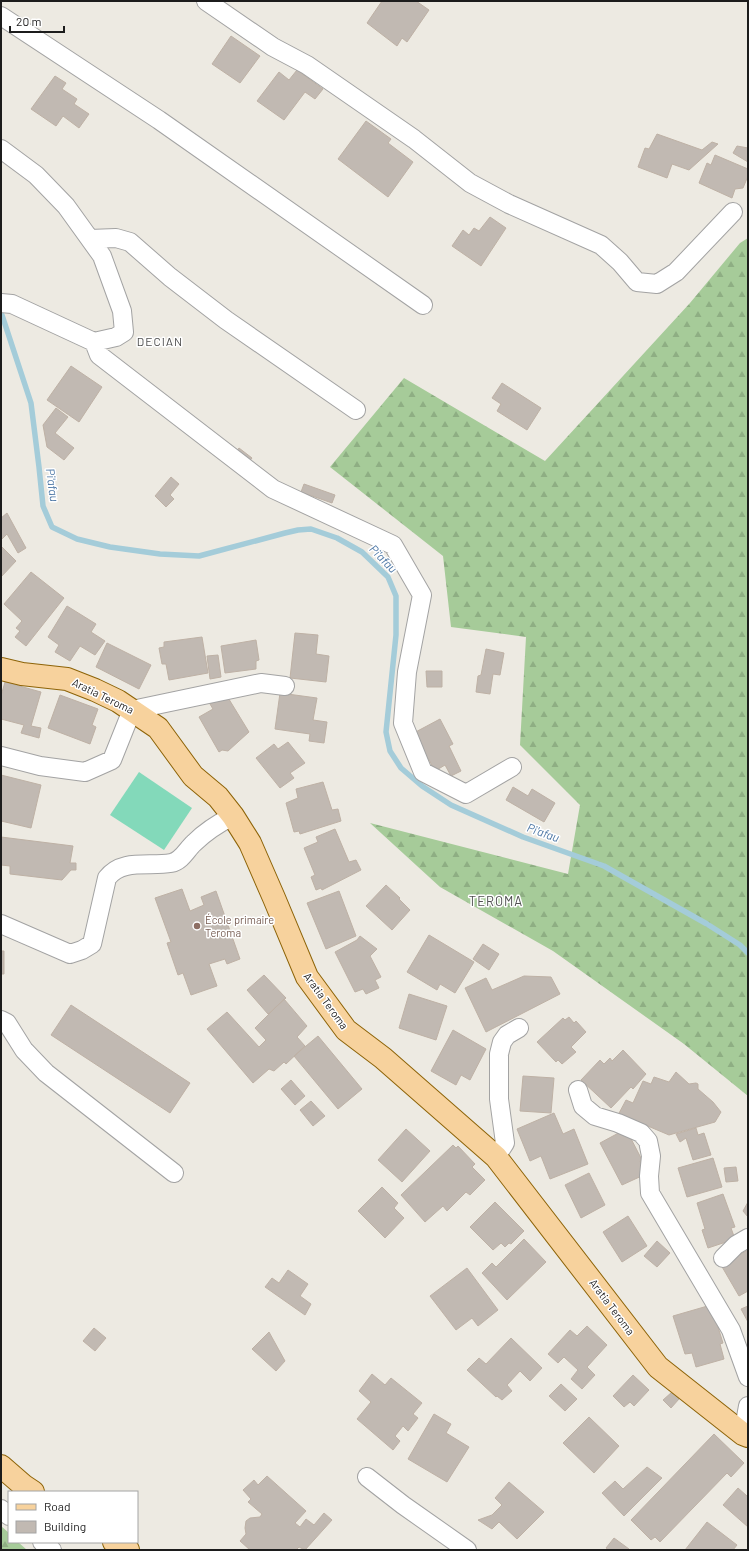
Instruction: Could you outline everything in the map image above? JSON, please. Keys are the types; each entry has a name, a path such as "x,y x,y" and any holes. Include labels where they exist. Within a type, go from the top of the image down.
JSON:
{"main road":[{"name":"Aratia Teroma","path":"1,668 22,674 67,679 95,690 132,710 158,728 193,776 218,797 233,816 250,843 307,977 346,1030 383,1058 496,1157 658,1367 746,1435"},
{"path":"1,1466 32,1491"},
{"path":"116,1543 128,1550"}],"street":[{"path":"206,1 273,47 307,65 414,139 470,183 509,204 601,245 620,262 637,282 657,284 676,272 734,212"},
{"path":"1,16 165,125 423,305"},
{"path":"1,149 36,175 66,206 102,256 122,311 124,332 116,337 94,342 12,304 1,303"},
{"path":"90,239 116,238 130,242 170,277 226,320 356,410"},
{"path":"94,342 99,355 273,489 393,545 422,595 407,672 403,723 423,772 466,794 512,767"},
{"path":"1,756 40,766 85,772 112,760 132,710 260,683 285,686"},
{"path":"1,924 70,954 82,950 92,944 107,878 112,872 117,869 138,864 172,863 182,857 194,843 218,824 233,816"},
{"path":"1,1020 7,1023 24,1050 46,1073 174,1173"},
{"path":"496,1157 505,1143 499,1099 499,1054 502,1042 507,1035 519,1028"},
{"path":"578,1090 583,1106 595,1116 618,1123 641,1133 648,1141 651,1156 649,1176 650,1193 732,1330 748,1377"},
{"path":"722,1258 736,1245 748,1238"},
{"path":"746,1435 748,1406"},
{"path":"367,1478 468,1550"},
{"path":"43,1543 52,1550"}],"green space":[{"path":"748,238 748,1096 684,1044 553,951 440,887 370,823 568,874 580,805 520,745 526,637 451,627 443,556 330,467 404,378 545,461 690,303 740,243"},
{"path":"139,772 192,808 164,850 110,815"},
{"path":"1,1526 8,1532 8,1543 19,1543 27,1550 1,1550"}],"building":[{"path":"382,1 416,1 429,10 407,42 402,38 397,46 367,23"},
{"path":"231,36 260,56 240,83 212,64"},
{"path":"297,70 323,89 315,99 305,92 284,120 257,101 279,72 289,80"},
{"path":"55,76 66,83 62,89 77,99 74,104 89,114 79,128 63,116 56,126 31,109"},
{"path":"366,121 391,139 388,143 413,162 388,197 338,159"},
{"path":"657,134 702,150 712,142 718,144 689,170 672,164 667,178 638,167 645,148 649,149"},
{"path":"737,146 748,148 748,162 733,153"},
{"path":"715,155 748,169 748,176 743,188 735,189 732,198 699,183 707,163 711,165"},
{"path":"490,217 506,228 481,266 452,246 463,230 469,235 474,228 479,231"},
{"path":"71,366 102,387 79,422 47,400"},
{"path":"502,383 541,408 527,430 497,411 501,404 492,398"},
{"path":"56,408 68,417 55,433 74,448 64,460 47,447 43,425"},
{"path":"239,448 252,458 248,463 235,453"},
{"path":"171,477 179,484 170,495 174,499 166,507 155,496"},
{"path":"304,484 335,495 332,503 301,492"},
{"path":"7,513 26,548 18,553 7,534 1,540 1,518"},
{"path":"1,546 16,561 1,577"},
{"path":"31,572 64,598 26,646 15,637 20,631 16,628 22,621 4,604"},
{"path":"67,606 96,624 91,632 105,641 95,655 80,646 70,661 55,652 59,645 48,637"},
{"path":"295,633 318,635 316,654 329,656 326,682 290,678"},
{"path":"202,637 208,673 169,680 166,664 162,664 159,648 164,647 164,642"},
{"path":"256,640 259,660 256,661 256,669 225,673 221,646"},
{"path":"107,643 151,665 139,689 96,667"},
{"path":"486,649 504,653 500,675 493,674 490,694 476,692 478,676 481,675"},
{"path":"218,655 221,677 210,679 207,656"},
{"path":"426,671 442,671 442,687 427,687"},
{"path":"5,682 41,692 31,726 41,728 39,738 21,733 24,725 1,719 1,696"},
{"path":"280,693 317,698 313,720 327,722 324,743 309,741 310,734 275,729"},
{"path":"60,695 98,709 92,725 96,727 90,744 48,728"},
{"path":"227,696 249,732 228,751 222,750 219,752 199,717 213,709 210,704"},
{"path":"440,719 453,744 449,746 461,771 451,776 445,765 435,771 428,758 424,761 410,735"},
{"path":"288,742 305,763 290,773 294,778 280,788 256,758 274,744 278,749"},
{"path":"1,775 41,785 31,828 1,821"},
{"path":"323,782 332,810 338,809 341,821 300,834 299,831 294,832 286,803 298,798 296,789"},
{"path":"513,787 528,796 532,789 555,803 544,822 506,800"},
{"path":"335,829 349,862 356,860 361,870 322,890 321,888 316,890 311,877 315,875 304,848 318,842 316,837"},
{"path":"1,837 73,846 70,863 76,863 76,870 71,870 62,880 10,874 10,866 1,865"},
{"path":"386,885 410,910 392,930 366,906"},
{"name":"École primaire Teroma","path":"182,889 190,911 204,905 201,897 216,891 240,959 227,964 225,959 209,964 217,986 191,995 183,973 178,975 167,943 171,942 155,898"},
{"path":"339,891 356,936 326,949 307,903"},
{"path":"429,935 474,962 455,993 440,984 437,990 407,972"},
{"path":"360,936 377,949 370,956 381,977 375,980 379,988 366,994 363,989 355,992 335,952 357,940"},
{"path":"483,944 499,954 489,970 473,959"},
{"path":"1,951 4,951 4,974 1,974"},
{"path":"264,975 286,998 268,1014 247,990"},
{"path":"524,976 551,977 560,994 486,1032 465,988 486,978 492,990"},
{"path":"409,994 447,1006 436,1040 399,1028"},
{"path":"284,999 307,1026 297,1037 305,1046 286,1064 284,1062 274,1071 269,1069 253,1083 207,1029 227,1012 259,1047 266,1040 255,1028"},
{"path":"71,1005 190,1083 170,1113 51,1035"},
{"path":"569,1017 574,1023 576,1021 586,1032 571,1047 576,1052 562,1064 558,1060 556,1062 537,1042 563,1018 565,1020"},
{"path":"453,1030 486,1049 470,1080 461,1075 456,1085 431,1071"},
{"path":"318,1036 362,1089 338,1109 294,1056"},
{"path":"623,1050 646,1074 633,1089 631,1087 611,1108 581,1080 600,1060 604,1064 610,1058 612,1061"},
{"path":"676,1072 689,1084 698,1084 698,1089 713,1102 721,1112 715,1122 669,1135 636,1121 617,1117 626,1100 633,1103 643,1081 651,1084 654,1077 669,1082"},
{"path":"523,1076 554,1078 551,1113 520,1111"},
{"path":"291,1080 305,1096 295,1105 281,1089"},
{"path":"311,1101 325,1116 313,1126 300,1110"},
{"path":"554,1113 563,1134 574,1129 588,1164 550,1179 541,1156 530,1161 517,1129"},
{"path":"696,1128 698,1135 704,1133 711,1155 693,1160 686,1138 680,1142 676,1134"},
{"path":"406,1129 430,1151 402,1182 378,1160"},
{"path":"626,1129 642,1160 640,1161 646,1174 622,1185 600,1143"},
{"path":"453,1145 456,1148 458,1146 475,1164 472,1167 485,1180 470,1195 466,1192 447,1211 443,1206 425,1222 401,1195"},
{"path":"713,1158 722,1187 687,1197 678,1168"},
{"path":"736,1167 738,1181 726,1182 724,1168"},
{"path":"589,1173 605,1205 581,1218 565,1185"},
{"path":"382,1187 398,1203 394,1208 404,1218 385,1238 358,1211"},
{"path":"723,1194 735,1227 731,1228 735,1239 708,1248 702,1230 705,1229 697,1203"},
{"path":"495,1202 524,1231 511,1244 509,1243 505,1247 501,1243 493,1250 470,1227"},
{"path":"748,1202 748,1217 743,1211"},
{"path":"628,1216 647,1246 622,1262 603,1232"},
{"path":"524,1239 546,1262 507,1300 482,1273 492,1263 496,1267"},
{"path":"657,1241 670,1253 657,1267 644,1256"},
{"path":"748,1250 748,1291 739,1296 721,1265"},
{"path":"467,1268 498,1310 478,1326 472,1318 456,1330 430,1296"},
{"path":"288,1270 308,1284 300,1296 311,1304 305,1315 265,1287 272,1278 279,1283"},
{"path":"711,1305 723,1343 720,1344 724,1359 696,1367 692,1353 685,1354 673,1316"},
{"path":"748,1306 748,1322 741,1309"},
{"path":"587,1326 607,1345 587,1367 595,1375 582,1389 571,1379 578,1370 564,1357 558,1363 548,1354 570,1330 577,1336"},
{"path":"94,1328 106,1338 95,1351 83,1341"},
{"path":"269,1332 285,1361 276,1371 252,1349"},
{"path":"511,1338 542,1368 530,1381 520,1371 507,1385 512,1391 502,1400 497,1396 496,1397 467,1370 479,1358 486,1364"},
{"path":"372,1374 385,1385 391,1378 422,1403 413,1414 418,1418 408,1431 403,1426 395,1436 400,1441 393,1450 357,1419 371,1402 359,1391"},
{"path":"633,1375 649,1390 634,1406 630,1402 624,1407 613,1396"},
{"path":"561,1384 577,1399 565,1411 549,1396"},
{"path":"672,1392 679,1399 671,1408 663,1400"},
{"path":"434,1414 451,1424 446,1433 469,1447 447,1482 408,1459"},
{"path":"589,1417 619,1446 594,1473 563,1443"},
{"path":"714,1434 744,1463 731,1477 727,1473 660,1542 655,1537 651,1540 631,1520"},
{"path":"647,1467 662,1478 624,1516 602,1493 615,1481 623,1489"},
{"path":"267,1476 306,1511 295,1523 300,1527 306,1519 314,1525 324,1513 332,1520 305,1550 299,1547 296,1550 250,1550 240,1541 246,1534 246,1521 250,1518 260,1517 262,1514 248,1502 251,1499 243,1490 254,1480 258,1485"},
{"path":"509,1482 544,1512 517,1539 499,1522 492,1529 478,1520 492,1515 502,1505 495,1498"},
{"path":"738,1488 747,1496 748,1495 748,1527 723,1505"},
{"path":"707,1522 737,1545 733,1550 685,1550"},
{"path":"614,1538 629,1549 609,1550 606,1548"}],"waterway":[{"name":"Pi'afau","path":"2,315 31,403 43,506 52,527 77,539 110,547 160,554 199,556 285,533 311,529 337,538 362,552 388,577 396,596 396,635 386,732 390,751 401,768 422,786 451,805 523,837 604,866 707,924 740,945 748,953"}],"place":[{"name":"École primaire Teroma","path":"197,926"}],"district":[{"name":"DECIAN","path":"160,342"},
{"name":"TEROMA","path":"496,901"}]}
